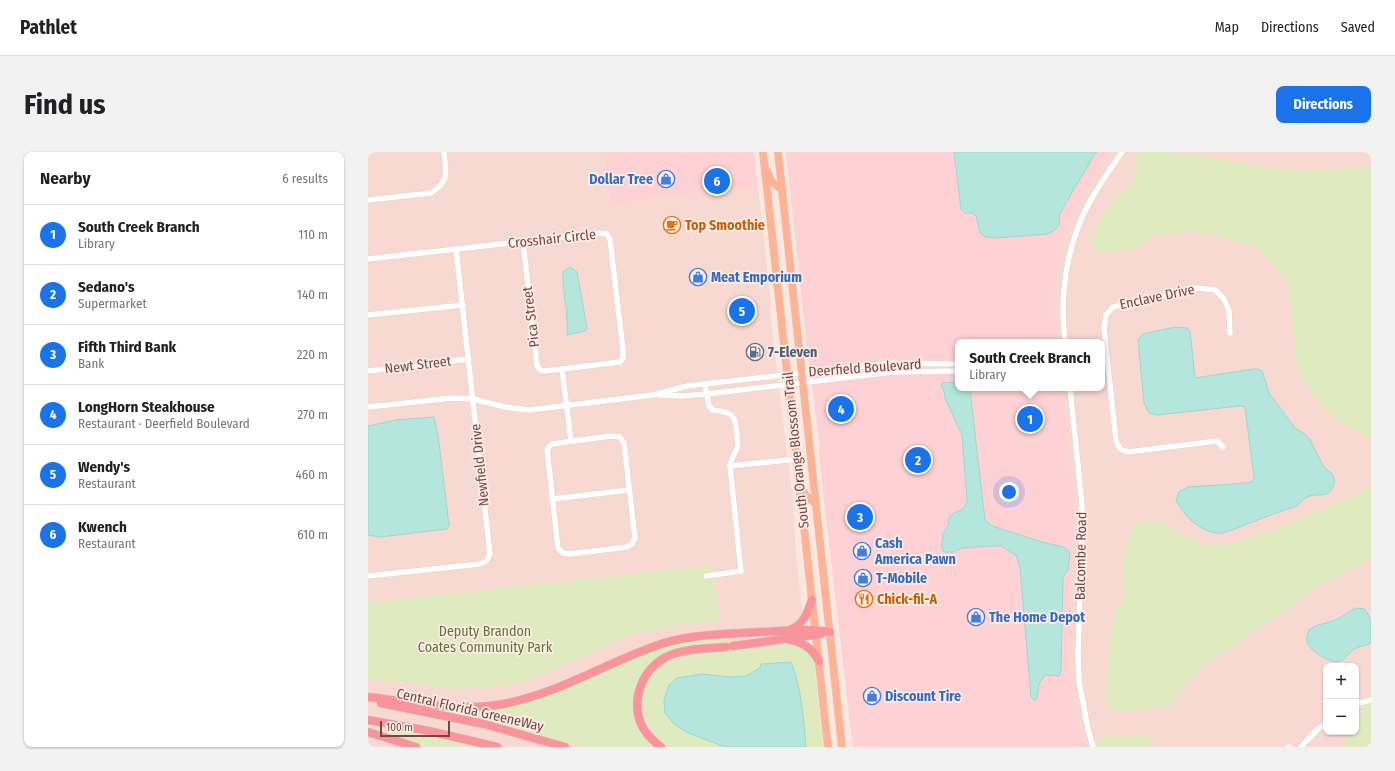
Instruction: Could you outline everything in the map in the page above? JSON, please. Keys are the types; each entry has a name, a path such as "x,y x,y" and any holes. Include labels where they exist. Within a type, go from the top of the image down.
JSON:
{"highway":[{"path":"789,630 796,628 804,619 812,600"},
{"path":"368,697 445,706 466,707 502,705 535,697 650,648 672,641 713,635 789,630 830,632"},
{"path":"661,747 648,734 642,724 638,705 639,693 644,678 657,663 676,653 688,650 784,639 815,632"},
{"path":"784,639 797,641 807,646 812,650 819,661"},
{"name":"Central Florida GreeneWay","path":"368,701 459,718 565,747"},
{"path":"368,720 429,731 497,747"},
{"path":"368,732 416,747"}],"main road":[{"name":"South Orange Blossom Trail","path":"763,152 828,747"},
{"name":"South Orange Blossom Trail","path":"778,152 842,747"},
{"path":"765,167 772,181 782,190"},
{"path":"799,485 806,496 816,504"}],"street":[{"path":"368,200 430,193 439,188 444,181 446,171 444,152"},
{"path":"1065,339 1063,299 1068,259 1077,229 1091,199 1122,152"},
{"name":"Crosshair Circle","path":"368,259 600,233 607,234 610,239 618,295 623,358 620,362 615,363 562,369"},
{"name":"Pica Street","path":"523,242 537,365 540,370 545,371 562,369"},
{"name":"Newfield Drive","path":"368,576 480,564 488,559 490,554 456,249"},
{"name":"Enclave Drive","path":"1104,339 1106,315 1113,307 1198,288 1215,290 1224,299 1229,311 1230,333"},
{"path":"368,315 463,304"},
{"name":"Newt Street","path":"368,371 469,359"},
{"name":"Enclave Drive","path":"1105,360 1116,441 1120,449 1128,452 1218,441 1223,447"},
{"path":"891,363 892,372"},
{"name":"Deerfield Boulevard","path":"368,407 452,398 473,399 505,407 529,410 653,395 688,386 891,363 955,364"},
{"path":"562,369 571,441"},
{"name":"Deerfield Boulevard","path":"653,395 682,396 706,394 892,372 955,372"},
{"path":"705,384 709,406 713,410 726,411 731,414 737,424 738,447 731,458 730,466 741,571 706,576"},
{"name":"Balcombe Road","path":"1070,391 1082,520 1078,656 1079,681 1087,726 1093,747"},
{"path":"611,436 620,437 624,444 635,538 632,544 627,547 570,554 563,553 558,548 547,449 552,444 571,441 611,436"},
{"path":"730,466 797,459"},
{"path":"552,499 629,490"},
{"path":"1359,703 1371,700"},
{"path":"1301,747 1323,725"}],"shaded area":[{"path":"368,152 604,152 610,204 758,186 771,303 770,311 793,501 796,555 817,747 368,747"},
{"path":"604,152 754,152 758,186 610,204"},
{"path":"786,152 1371,152 1371,747 853,747 819,455 820,447 808,355"},
{"path":"786,152 1109,152 1091,178 1073,211 1061,247 1055,281 1054,313 1057,339 955,339 955,391 1062,391 1074,502 1070,674 1073,705 1084,747 853,747 819,455 820,447 808,355"}],"green space":[{"path":"1140,152 1169,152 1177,155 1190,154 1254,166 1286,170 1312,171 1371,167 1371,440 1343,423 1326,410 1312,395 1299,374 1286,279 1256,246 1227,240 1210,233 1194,232 1154,235 1137,248 1097,254 1092,239 1104,212 1136,176 1137,154"},
{"path":"1371,486 1371,559 1320,585 1272,620 1245,637 1239,644 1220,654 1201,669 1169,707 1113,712 1105,696 1109,645 1116,608 1124,599 1122,569 1124,555 1132,528 1139,522 1148,520 1160,522 1206,546 1229,544 1272,531 1361,492"},
{"name":"Deputy Brandon Coates Community Park","path":"713,565 720,621 704,622 631,635 535,678 514,684 495,687 454,689 368,678 368,603"},
{"path":"724,636 724,642 669,651 655,660 642,674 636,689 634,703 655,747 583,747 494,722 430,708 505,706 672,642"},
{"path":"801,645 812,656 814,661 823,747 806,747 797,677 760,668 746,676 730,677 702,674 710,741 725,747 670,747 661,741 650,727 644,715 642,703 644,691 648,681 655,672 664,665 675,659 688,656"},
{"path":"1371,691 1371,747 1341,747 1348,735 1359,735 1359,715"},
{"path":"368,727 408,732 477,747 423,747 368,730"},
{"path":"1146,736 1152,741 1148,747 1096,747 1099,740 1105,737"}],"water":[{"path":"954,152 1097,152 1062,210 1059,216 1060,223 1055,230 1047,234 995,238 985,237 980,233 976,216 972,213 964,213 961,209"},
{"path":"570,267 577,272 587,328 585,331 567,335 563,272"},
{"path":"1175,327 1187,328 1190,331 1195,378 1253,369 1262,371 1269,393 1296,429 1305,434 1310,440 1324,467 1332,474 1335,481 1330,492 1324,495 1312,495 1307,497 1297,506 1224,532 1218,533 1205,530 1188,517 1176,500 1179,492 1188,487 1247,483 1252,482 1254,478 1245,407 1240,406 1157,415 1149,413 1144,403 1138,340 1143,334"},
{"path":"955,382 955,391 970,391 985,520 992,526 1042,542 1064,547 1070,553 1068,570 1063,577 1061,671 1059,676 1045,675 1039,684 1035,701 1031,697 1020,568 1016,555 1001,546 962,548 953,552 944,552 942,547 942,534 949,525 949,517 962,509 967,500 962,435 944,396 945,393 941,386 942,383"},
{"path":"434,417 438,435 449,525 447,529 380,537 368,535 368,426 396,420"},
{"path":"1356,608 1365,609 1371,620 1371,643 1354,649 1340,661 1331,661 1326,659 1316,653 1309,646 1307,637 1309,630 1337,619"},
{"path":"791,662 800,693 806,747 725,747 686,732 673,723 665,713 664,700 669,685 677,678 702,674 730,677 746,676 760,668 761,664"}],"place":[{"name":"Dollar Tree","path":"666,179"},
{"name":"Kwench","path":"717,181"},
{"name":"Top Smoothie","path":"672,225"},
{"name":"Meat Emporium","path":"698,277"},
{"name":"Wendy's","path":"742,311"},
{"name":"7-Eleven","path":"755,352"},
{"name":"LongHorn Steakhouse","path":"841,409"},
{"name":"South Creek Branch","path":"1030,419"},
{"name":"Sedano's","path":"918,460"},
{"name":"Fifth Third Bank","path":"860,517"},
{"name":"Cash America Pawn","path":"862,551"},
{"name":"T-Mobile","path":"863,578"},
{"name":"Chick-fil-A","path":"864,599"},
{"name":"The Home Depot","path":"976,617"},
{"name":"Discount Tire","path":"872,696"}]}
